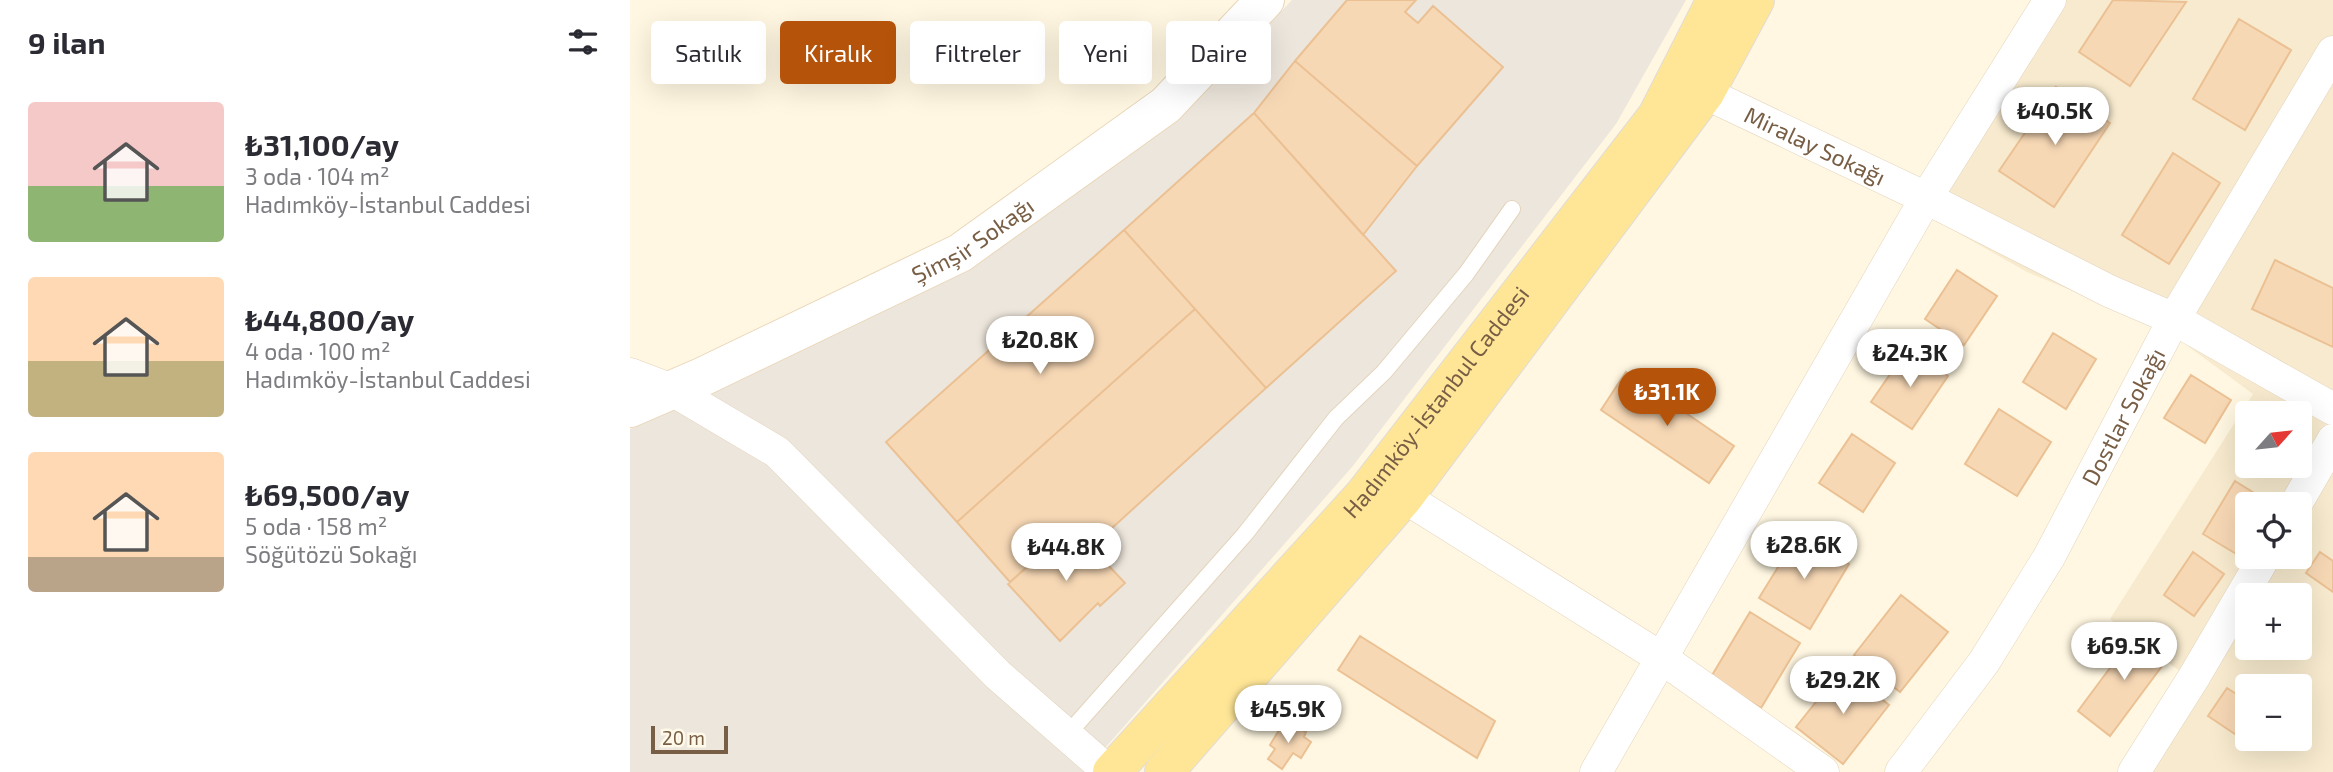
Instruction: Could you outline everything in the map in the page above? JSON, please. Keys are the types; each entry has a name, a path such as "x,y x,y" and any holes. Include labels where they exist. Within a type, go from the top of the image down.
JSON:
{"main road":[{"name":"Hadımköy-İstanbul Caddesi","path":"1110,772 1364,495 1657,116 1716,0"},
{"name":"Hadımköy-İstanbul Caddesi","path":"1164,772 1404,497 1705,93 1755,0"}],"street":[{"name":"Şimşir Sokağı","path":"630,408 960,253 1166,105 1265,0"},
{"path":"1596,772 1926,198 2050,0"},
{"name":"Dostlar Sokağı","path":"1901,772 1984,662 2049,558 2174,319 2333,52"},
{"name":"Miralay Sokağı","path":"1705,93 1926,198 2109,291 2174,319 2333,409"},
{"path":"630,374 672,390 777,452 998,675 1110,772"},
{"path":"2303,492 2333,440"},
{"path":"1404,497 1663,659 1822,772"},
{"path":"2134,772 2257,569"}],"lane":[{"path":"1066,736 1245,534 1336,418 1384,372 1466,274 1512,209"}],"shaded area":[{"path":"1292,0 1686,0 1616,124 1352,467 1084,772 630,772 630,429 712,394 970,270 1179,120 1213,84 1271,84 1271,22"},
{"path":"2047,0 2333,0 2333,772 2138,772 2189,678 2110,619 2235,422 2235,478 2312,478 2312,401 2249,401 2253,394 2166,330 2027,272 1960,234 1926,198"}],"building":[{"path":"1347,0 1416,0 1405,12 1418,23 1433,6 1503,67 1417,166 1295,61"},
{"path":"2113,0 2186,2 2130,86 2079,52"},
{"path":"2239,19 2291,50 2245,130 2193,99"},
{"path":"1295,61 1417,166 1363,235 1254,113"},
{"path":"2056,87 2110,123 2054,207 1999,171"},
{"path":"1254,113 1396,271 1266,388 1124,230"},
{"path":"2173,153 2220,183 2169,264 2122,235"},
{"path":"1124,230 1195,309 957,522 886,442"},
{"path":"2275,260 2333,288 2333,347 2252,309"},
{"path":"1957,270 1997,296 1964,345 1925,319"},
{"path":"1195,309 1266,388 1090,548 1072,527 1010,582 957,522"},
{"path":"2053,333 2096,359 2066,409 2023,382"},
{"path":"1908,348 1948,376 1912,429 1871,402"},
{"path":"1626,372 1734,446 1709,483 1601,410"},
{"path":"2191,375 2231,400 2205,443 2164,418"},
{"path":"1999,409 2051,442 2017,496 1965,464"},
{"path":"1852,434 1895,463 1863,512 1819,483"},
{"path":"2235,481 2252,492 2235,492 2235,553 2203,534"},
{"path":"1072,527 1125,583 1100,606 1098,603 1060,641 1008,584"},
{"path":"1799,533 1849,564 1810,629 1759,598"},
{"path":"2193,552 2224,574 2194,616 2164,595"},
{"path":"2320,552 2333,561 2333,592 2306,573 2312,569 2312,564"},
{"path":"1901,595 1948,632 1900,692 1854,655"},
{"path":"1750,612 1800,643 1761,708 1711,677"},
{"path":"2139,629 2171,654 2110,736 2078,711"},
{"path":"1360,636 1495,721 1477,758 1338,670"},
{"path":"1843,668 1889,705 1843,764 1796,727"},
{"path":"2227,688 2235,693 2235,734 2208,716"},
{"path":"1291,724 1306,732 1304,737 1311,742 1301,758 1293,753 1282,769 1268,759 1275,749 1270,745 1281,727 1287,731"}]}
